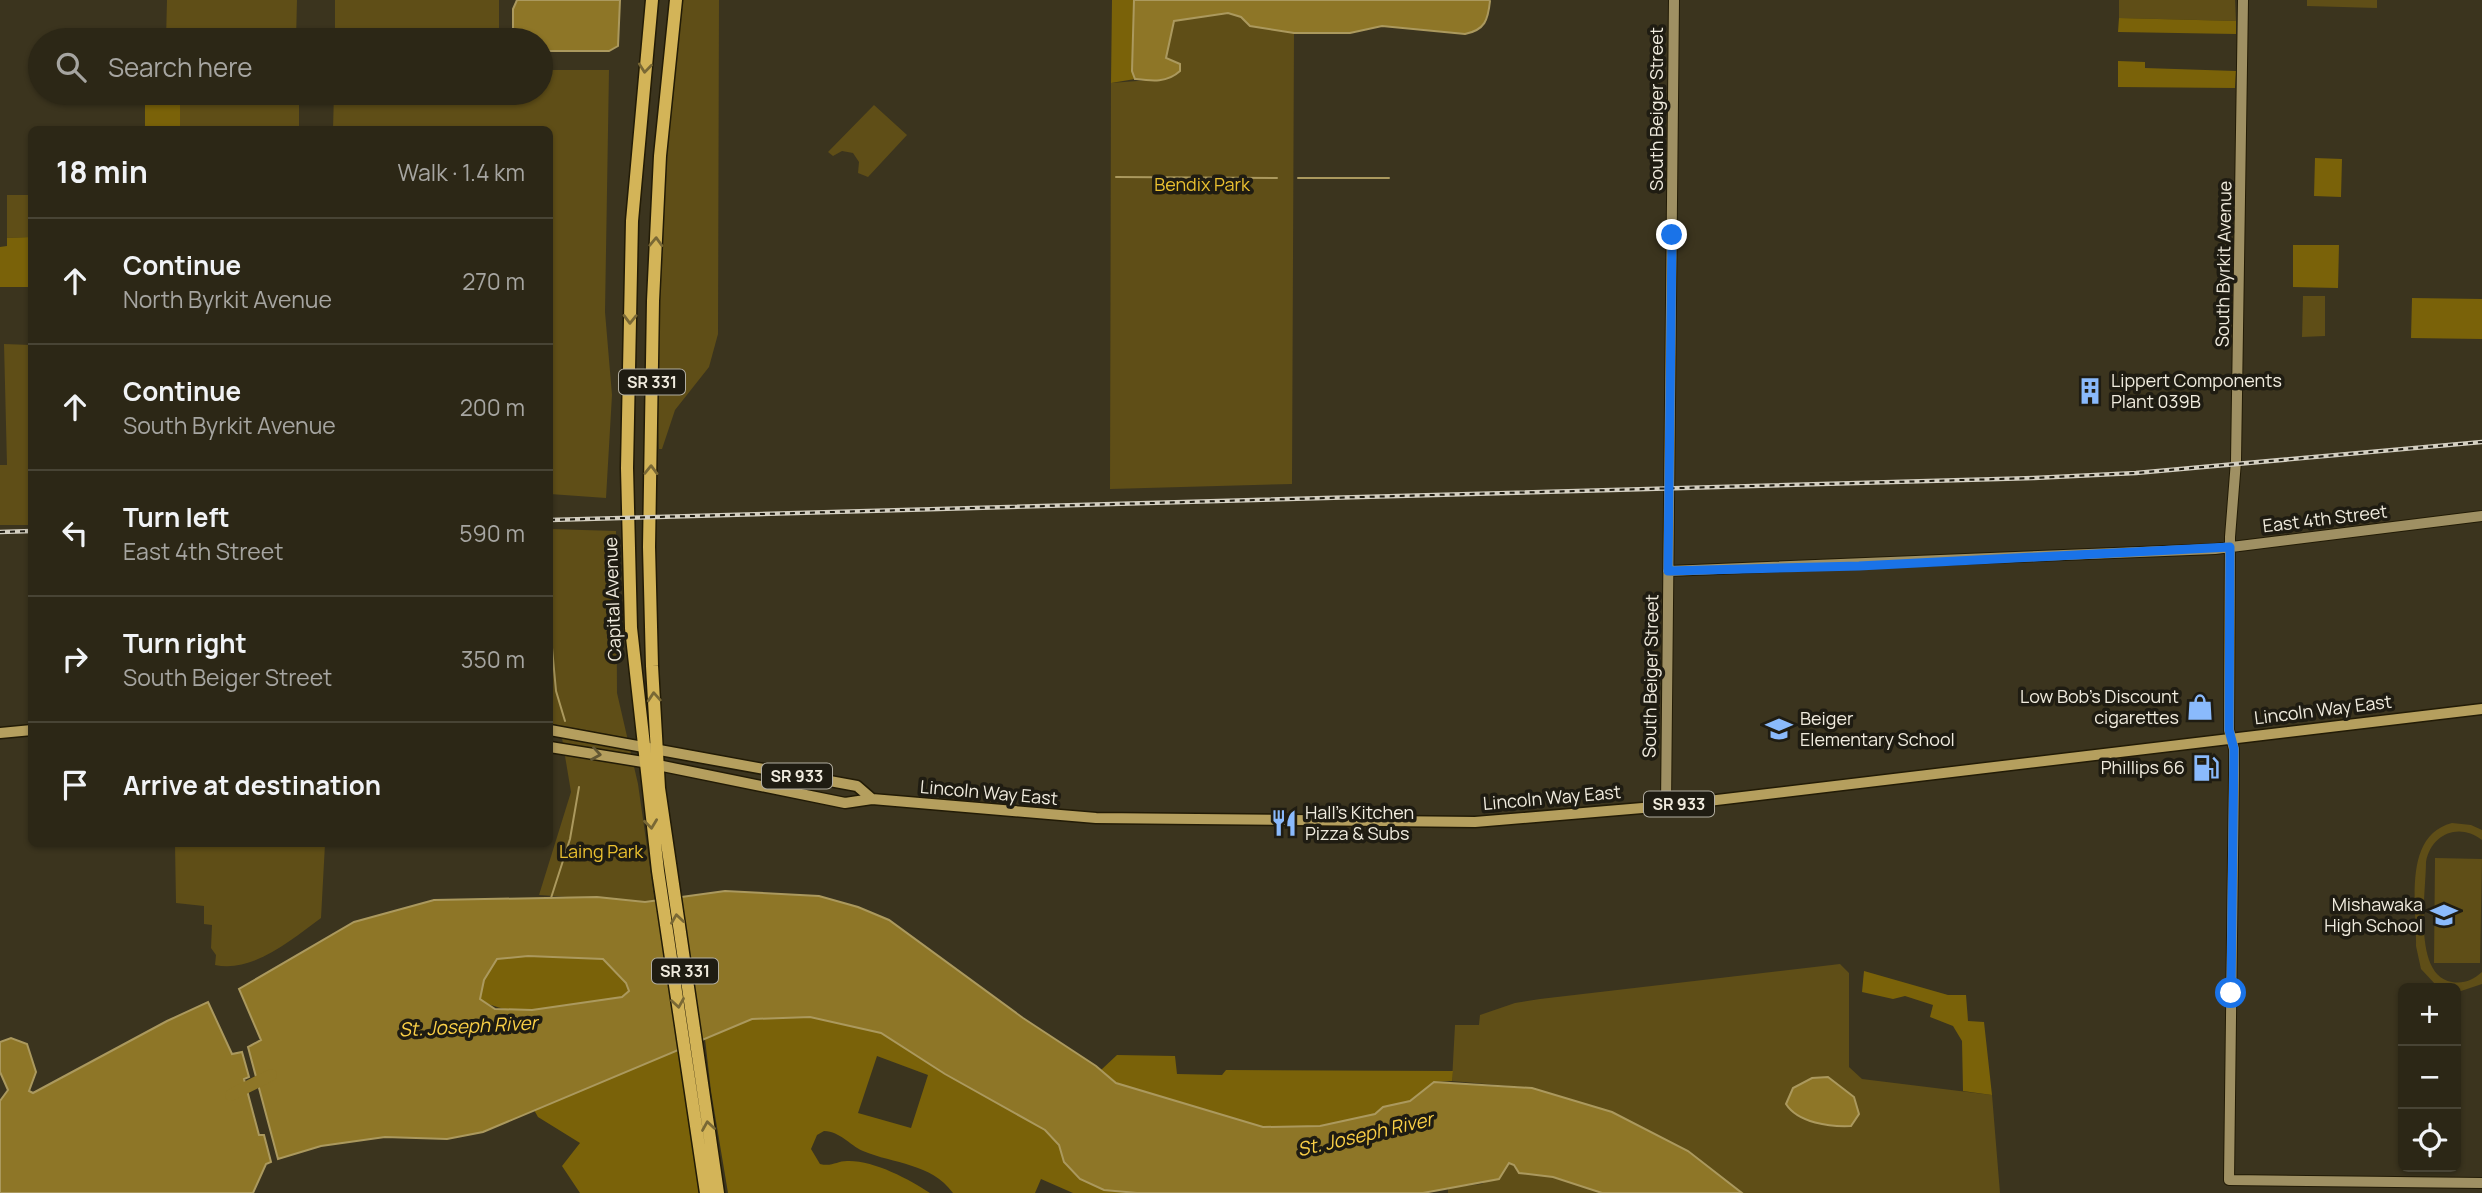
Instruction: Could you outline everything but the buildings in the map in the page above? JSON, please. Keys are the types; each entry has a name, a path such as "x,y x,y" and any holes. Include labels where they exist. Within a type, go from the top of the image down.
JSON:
{"highway":[{"name":"Capital Avenue","path":"652,0 632,221 628,429 631,628 643,755 692,1060 706,1193"},
{"name":"Capital Avenue","path":"666,885 650,583 653,300 660,156 676,0"},
{"name":"Capital Avenue","path":"692,1060 718,1193"}],"main road":[{"name":"Lincoln Way East","path":"553,731 643,755 659,765 845,803 872,799 1087,818 1475,822 1666,806 2482,709"},
{"path":"0,733 28,730"},
{"name":"Lincoln Way East","path":"553,747 643,755 658,751 857,786 872,799"}],"street":[{"name":"South Beiger Street","path":"1666,806 1674,0"},
{"name":"South Byrkit Avenue","path":"2243,0 2237,450 2230,547 2231,739 2234,784 2229,1180 2482,1182"},
{"name":"East 4th Street","path":"1668,571 1859,566 2230,547 2482,516"}],"green space":[{"path":"167,0 297,0 296,28 166,28"},
{"path":"335,0 499,0 499,28 335,28"},
{"path":"682,0 719,0 718,334 709,367 675,410 662,449 659,449 659,280 670,112"},
{"path":"2119,0 2235,0 2236,21 2119,18"},
{"path":"2307,0 2377,0 2377,8 2307,6"},
{"name":"Bendix Park","path":"1228,13 1241,17 1250,26 1294,33 1292,484 1110,489 1111,83 1150,80 1177,62 1166,58 1173,21"},
{"path":"553,70 609,70 605,312 612,395 606,498 553,494 553,126 333,126 334,105 553,105"},
{"path":"180,105 299,105 299,126 180,126"},
{"path":"874,105 907,135 868,177 858,173 859,162 853,153 842,151 833,156 828,152"},
{"path":"7,195 28,195 28,237 7,238"},
{"path":"2303,296 2325,296 2325,336 2302,337"},
{"path":"4,344 28,345 28,525 0,525 0,465 7,465"},
{"name":"Laing Park","path":"553,529 616,531 617,693 638,784 655,903 539,895 571,792 560,726 553,724"},
{"path":"2452,823 2471,825 2482,830 2482,840 2464,832 2447,834 2440,838 2429,852 2426,862 2424,931 2431,965 2439,976 2452,982 2472,979 2482,972 2482,984 2461,991 2461,983 2434,983 2421,969 2416,946 2415,893 2419,857 2425,842 2436,830"},
{"path":"175,847 325,847 321,918 285,944 258,959 230,966 215,965 216,955 211,948 212,925 204,924 204,906 176,903"},
{"path":"2435,858 2482,859 2480,963 2434,963"},
{"path":"1840,964 1849,973 1849,1067 1862,1079 1992,1095 2000,1193 1742,1193 1729,1182 1532,1088 1452,1081 1455,1025 1479,1025 1480,1015 1515,1003"},
{"path":"1508,1163 1514,1165 1519,1173 1553,1177 1602,1193 1448,1193 1448,1188 1482,1184"}],"shaded area":[{"path":"1112,0 1134,0 1132,71 1135,79 1111,83"},
{"path":"2119,18 2236,21 2236,34 2118,32"},
{"path":"2118,61 2145,62 2145,68 2236,71 2235,88 2118,87"},
{"path":"145,105 180,105 180,126 145,126"},
{"path":"2315,158 2342,159 2341,197 2314,196"},
{"path":"28,237 28,287 0,287 0,247 7,246 7,238"},
{"path":"2293,245 2339,245 2338,288 2293,287"},
{"path":"2412,298 2482,299 2482,339 2411,338"},
{"path":"528,956 603,959 626,983 629,991 622,997 549,1010 512,1010 480,999 484,980 497,959"},
{"path":"1864,971 1948,995 1966,995 1968,1021 1984,1022 1992,1095 1963,1091 1962,1041 1953,1026 1930,1017 1933,1005 1905,996 1893,999 1862,992"},
{"path":"810,1017 881,1033 945,1074 1045,1130 1059,1145 1064,1162 1104,1190 1137,1193 1073,1193 1041,1179 1035,1193 953,1193 944,1183 923,1170 863,1151 840,1136 824,1131 817,1135 811,1149 820,1164 847,1161 868,1164 901,1176 930,1193 728,1193 705,1039 752,1019","holes":["877,1056 928,1075 911,1128 858,1113"]},
{"path":"678,1049 699,1193 580,1193 562,1166 580,1143 538,1117 534,1110"},
{"path":"1117,1055 1175,1056 1177,1074 1222,1075 1226,1070 1453,1071 1452,1081 1434,1082 1410,1101 1383,1107 1376,1114 1320,1126 1263,1127 1116,1083 1101,1070"}],"water":[{"path":"517,0 620,0 618,46 609,51 553,51 553,28 513,28 513,9"},
{"path":"1134,0 1490,1 1488,14 1481,27 1465,34 1382,26 1350,33 1294,33 1250,26 1241,17 1228,13 1174,21 1166,58 1180,64 1180,71 1170,78 1153,81 1135,79 1132,71"},
{"path":"725,891 819,896 858,907 889,920 1023,1018 1096,1066 1116,1083 1263,1127 1320,1126 1375,1114 1383,1107 1410,1101 1434,1082 1532,1088 1612,1112 1688,1151 1742,1193 1602,1193 1553,1177 1519,1173 1514,1165 1509,1163 1499,1179 1423,1193 1137,1193 1104,1190 1080,1179 1064,1162 1059,1145 1045,1130 945,1074 881,1033 810,1017 752,1019 483,1132 447,1139 385,1137 321,1146 278,1159 248,1047 261,1040 239,989 354,922 434,900 597,897 645,902","holes":["528,956 603,959 626,983 629,991 622,997 532,1010 495,1009 480,999 484,980 497,959"]},
{"path":"208,1002 232,1054 242,1052 249,1077 244,1079 259,1135 264,1135 271,1162 266,1164 253,1193 0,1193 0,1101 8,1090 0,1072 0,1042 11,1038 27,1044 36,1072 29,1091 33,1093"},
{"path":"1828,1077 1854,1097 1859,1114 1851,1126 1834,1126 1806,1120 1786,1104 1793,1088 1812,1078"}],"waterway":[{"path":"1116,177 1277,178"},
{"path":"1298,178 1389,178"},
{"path":"553,658 556,691 565,721"},
{"path":"551,898 570,839 579,787"},
{"name":"St. Joseph River","path":"231,1095 271,1075"}],"railway":[{"path":"553,520 2034,478 2136,473 2482,442"},
{"path":"0,532 28,531"}],"place":[{"name":"Lippert Components Plant 039B","path":"2090,391"},
{"name":"Low Bob's Discount cigarettes","path":"2200,707"},
{"name":"Beiger Elementary School","path":"1779,729"},
{"name":"Phillips 66","path":"2206,768"},
{"name":"Hall's Kitchen Pizza & Subs","path":"1284,823"},
{"name":"Mishawaka High School","path":"2444,915"}],"route":[{"path":"1672,235 1668,571 1859,566 2230,547 2229,730 2234,749 2231,993"}]}
